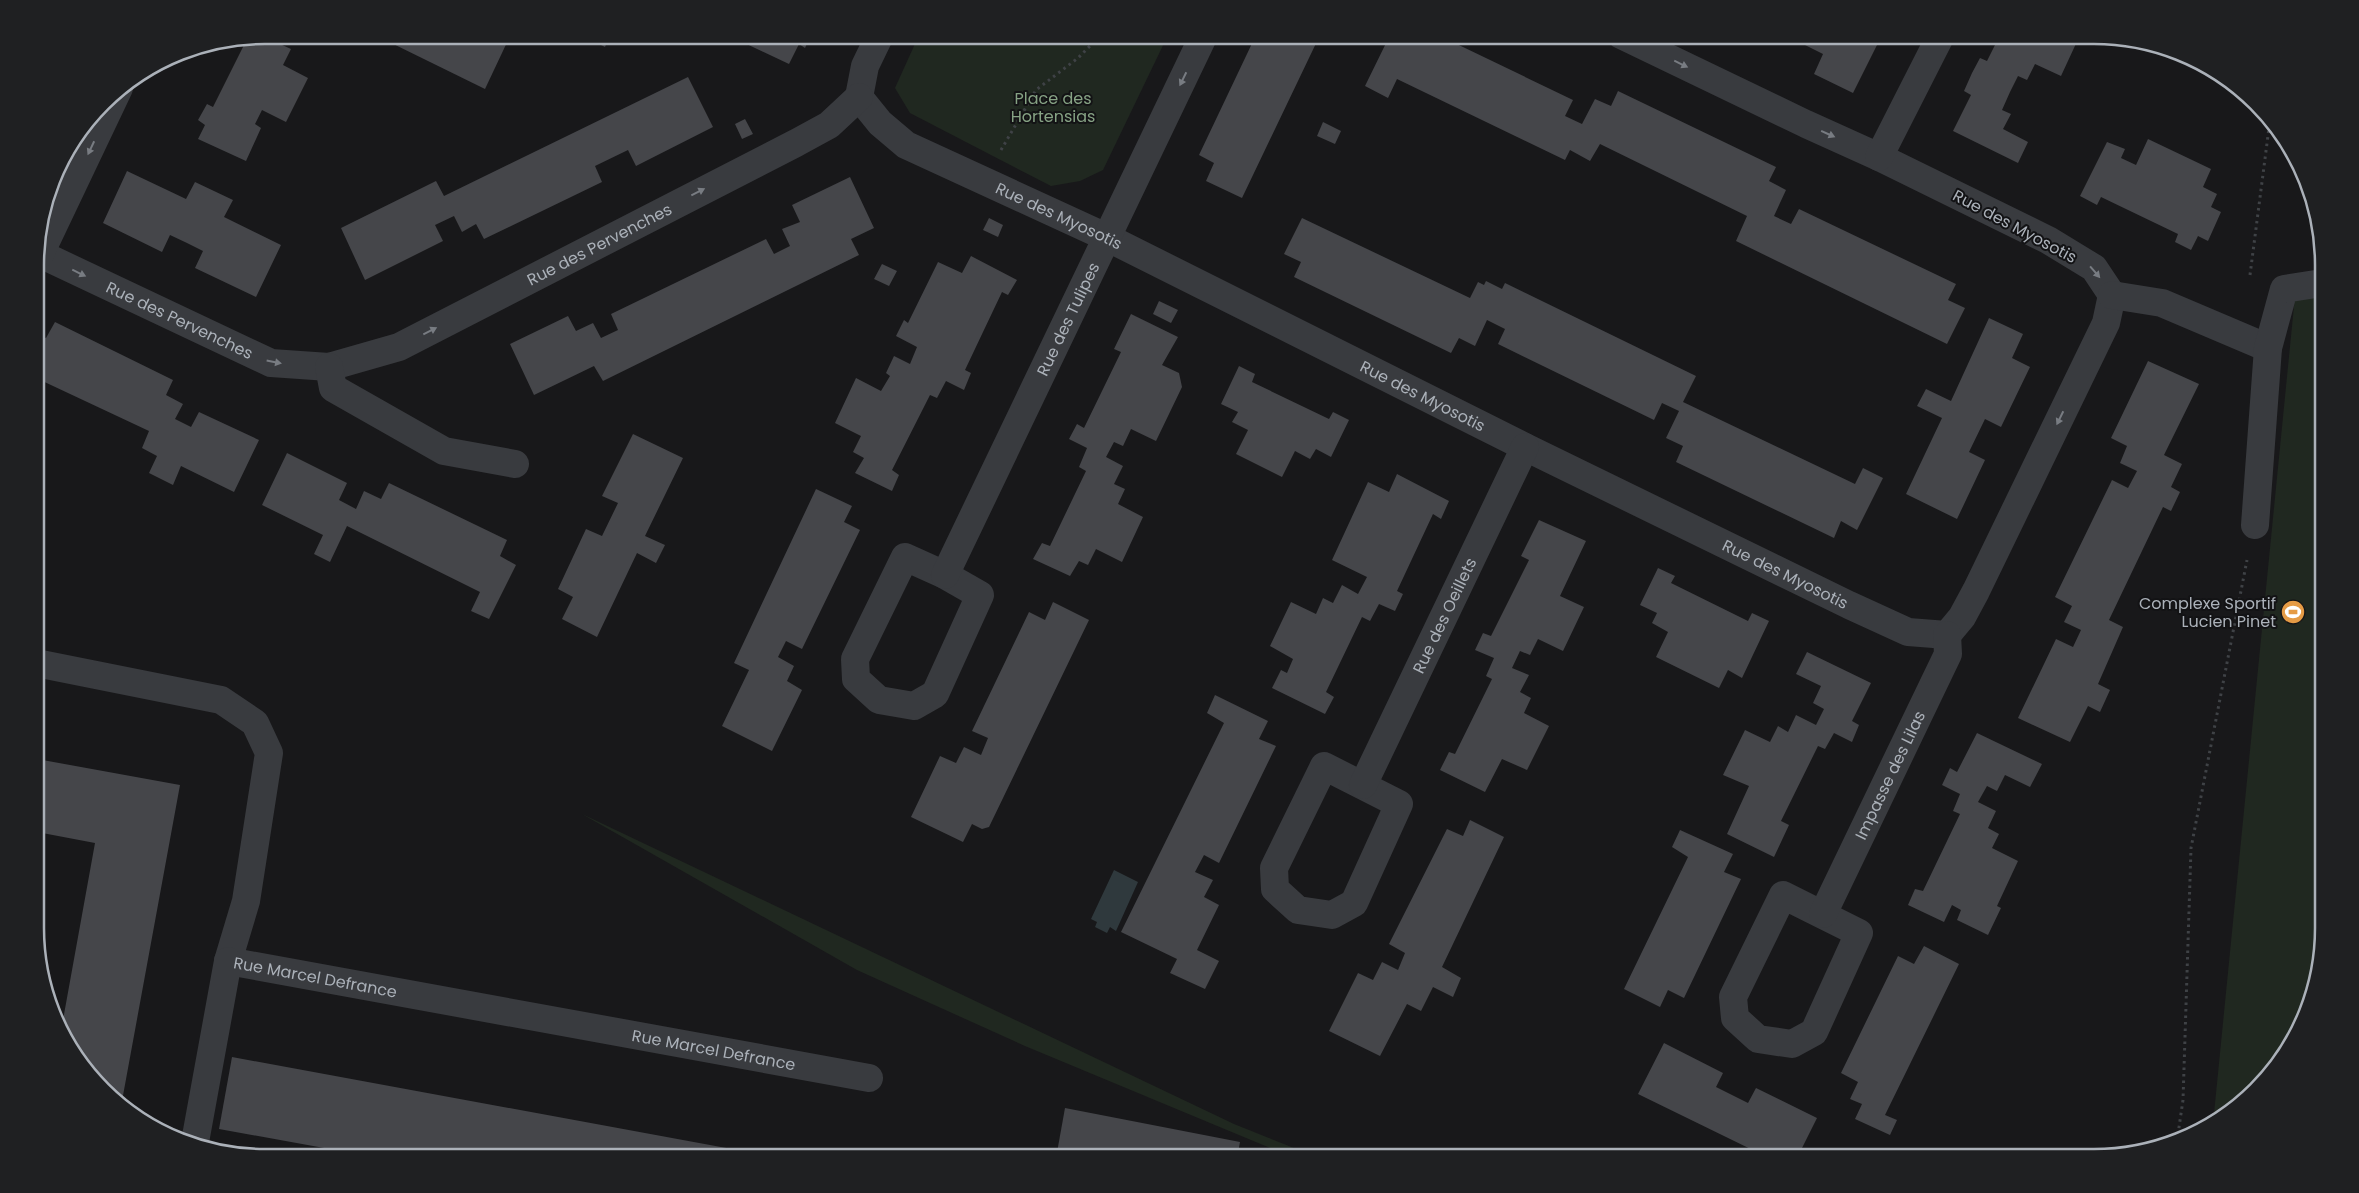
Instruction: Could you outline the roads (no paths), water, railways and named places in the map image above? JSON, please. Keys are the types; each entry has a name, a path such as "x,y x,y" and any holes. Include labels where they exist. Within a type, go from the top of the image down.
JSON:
{"street":[{"path":"859,97 865,66 876,44"},
{"name":"Rue des Tulipes","path":"945,575 1200,44"},
{"name":"Rue des Myosotis","path":"1640,44 1879,157 2048,240 2094,268 2112,295"},
{"path":"1879,157 1936,44"},
{"name":"Rue des Myosotis","path":"859,97 880,122 906,145 1106,237 1525,447 1908,632 1947,635"},
{"name":"Rue des Pervenches","path":"44,256 271,363 328,367 399,347 796,143 829,125 859,97"},
{"path":"46,237 108,110"},
{"path":"2255,525 2268,348 2284,289 2315,284"},
{"path":"1947,635 1962,617 1985,573 2106,323 2112,295 2162,303 2268,348"},
{"path":"328,367 332,388 444,450 515,464"},
{"name":"Rue des Oeillets","path":"1363,785 1525,447"},
{"path":"905,557 945,575 980,595 935,694 914,706 879,700 856,679 855,659 905,557"},
{"name":"Impasse des Lilas","path":"1823,914 1948,654 1947,635"},
{"name":"Rue Marcel Defrance","path":"44,666 221,700 255,724 269,753 246,901 228,961 870,1078"},
{"path":"1324,766 1363,785 1399,804 1354,903 1332,915 1298,910 1275,888 1274,868 1324,766"},
{"path":"1784,895 1823,914 1859,933 1814,1032 1792,1044 1758,1038 1735,1018 1733,997 1784,895"},
{"path":"196,1138 228,961"}],"place":[{"name":"Complexe Sportif Lucien Pinet","path":"2293,612"}],"park label":[{"name":"Place des Hortensias","path":"1053,107"}]}
